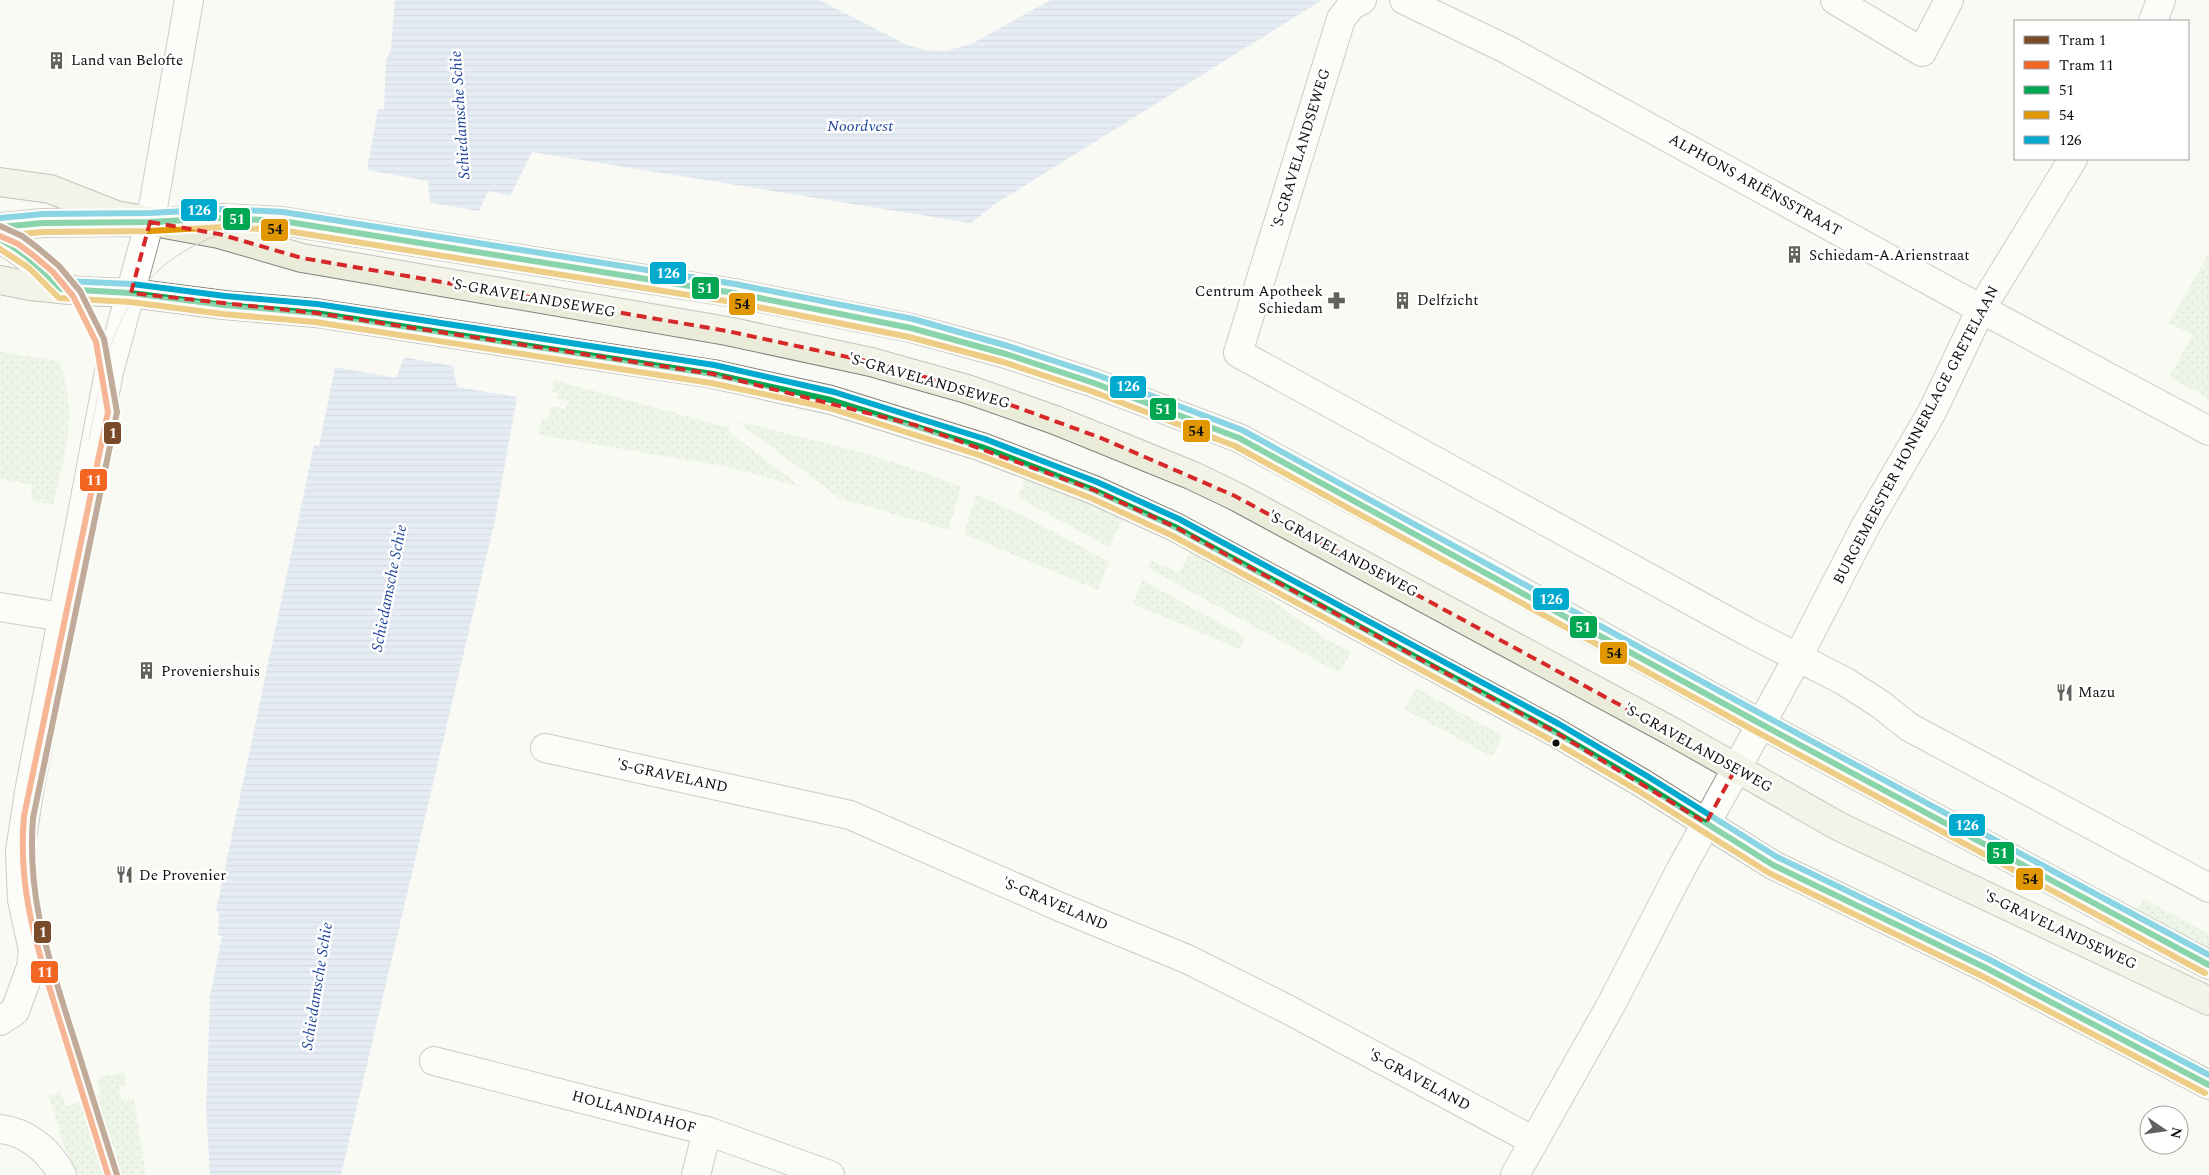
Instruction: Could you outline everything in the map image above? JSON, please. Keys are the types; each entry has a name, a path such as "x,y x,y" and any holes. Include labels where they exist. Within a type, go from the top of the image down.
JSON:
{"main road":[{"name":"'S-GRAVELANDSEWEG","path":"0,182 50,190 116,216 219,234 302,258 727,331 823,351 967,388 1055,420 1191,475 1235,496 1736,768 1840,827 2209,1001"},
{"path":"0,280 30,286 80,291 131,293 224,305 316,313 406,325 713,374 831,400 982,446 1094,490 1175,527 1555,732 1773,865 1986,968 2209,1085"}],"street":[{"path":"0,1021 15,1011 31,967 33,950 22,900 20,851 29,792 109,372 150,222 189,0"},
{"name":"ALPHONS ARIËNSSTRAAT","path":"1404,0 1506,49 1982,310 2209,431"},
{"path":"1835,0 1922,52 1949,0"},
{"path":"2153,20 2161,0"},
{"name":"'S-GRAVELANDSEWEG","path":"1356,3 1341,19 1238,352 1748,632 1853,686 1909,727 2209,888"},
{"name":"BURGEMEESTER HONNERLAGE GRETELAAN","path":"1515,1175 1612,1003 1706,823 1798,657 1865,527 1932,412 1982,310 2072,160"},
{"path":"0,227 43,223 150,222 222,218 282,221 734,293 912,328 1006,354 1094,383 1239,438 1761,724 2209,965"},
{"path":"0,239 20,250 35,262 61,289"},
{"path":"0,607 62,617"},
{"name":"'S-GRAVELAND","path":"545,748 850,815 1060,907 1187,959 1294,1013 1534,1141"},
{"name":"HOLLANDIAHOF","path":"434,1061 707,1131 830,1175"},
{"path":"8,1131 32,1140 57,1165 62,1175"},
{"path":"696,1175 707,1131"}],"highlighted area":[{"path":"150,222 219,234 302,258 727,331 871,362 967,389 1101,438 1235,496 1736,768 1706,823 1555,732 1175,527 1094,490 915,425 713,374 316,313 131,293"}],"green space":[{"path":"2209,253 2209,399 2169,377 2192,335 2169,323"},
{"path":"0,352 60,361 69,408 69,426 66,449 53,505 31,500 32,485 0,479"},
{"path":"554,380 730,428 729,432 801,487 729,467 539,435 542,418 548,419 550,406 566,409 568,401 557,399 558,393 552,392"},
{"path":"738,422 823,442 879,458 961,487 948,530 839,498"},
{"path":"1027,473 1125,515 1109,547 1018,498"},
{"path":"976,494 1022,515 1109,562 1098,590 964,534"},
{"path":"1193,547 1205,553 1326,639 1351,652 1339,673 1148,568 1151,560 1179,573"},
{"path":"1142,580 1245,637 1240,649 1133,604"},
{"path":"1416,688 1503,736 1492,757 1404,709"},
{"path":"2144,899 2209,934 2209,951 2135,913"},
{"path":"124,1073 126,1085 119,1086 121,1100 134,1099 146,1175 79,1175 64,1146 49,1096 61,1092 66,1106 100,1095 97,1080 104,1076"}],"water":[{"path":"395,0 819,0 907,45 925,50 946,51 971,44 1051,0 1322,0 995,204 971,223 532,152 510,196 488,191 479,211 453,366 457,387 517,397 495,520 341,1175 210,1175 206,1111 210,996 222,936 218,935 219,912 216,911 314,445 319,446 335,367 396,378 404,358 430,203 428,181 367,170 378,109 384,110 386,61 391,49"}],"pier":[{"path":"428,202 479,211 453,366 402,357"}],"tram line":[{"path":"0,216 44,219 225,209 734,291 912,325 1095,380 1240,435 2209,962"},
{"path":"89,439 112,342 124,315 139,291 157,272 177,256 200,243 225,233 281,221"},
{"name":"1","path":"0,226 22,236 38,248 59,266 80,291 104,339 117,412 33,818 32,846 36,899 47,949 117,1175"},
{"name":"11","path":"0,236 18,244 33,255 53,272 73,296 96,342 108,412 24,816 23,844 27,897 38,948 108,1175"}],"transit line":[{"name":"126","path":"0,218 43,214 150,213 223,209 283,212 735,284 913,319 1008,346 1097,375 1242,430 1765,716 2209,955"},
{"name":"51","path":"0,227 43,223 150,222 223,218 282,221 734,293 911,328 1006,354 1094,383 1239,438 1761,724 2209,965"},
{"name":"54","path":"1,236 43,232 150,231 223,227 281,230 732,302 909,337 1003,362 1091,391 1235,446 1757,732 2205,973"},
{"name":"126","path":"4,231 36,254 65,281 132,284 225,296 317,304 714,365 834,392 985,439 1097,482 1179,519 1559,724 1777,857 1990,960 2209,1075"},
{"name":"51","path":"0,239 32,261 61,289 131,293 224,305 316,313 713,374 831,400 982,447 1094,490 1175,527 1555,732 1642,783 1773,865 1986,968 2209,1085"},
{"name":"54","path":"0,249 29,268 59,298 130,302 223,314 315,322 711,383 829,408 979,455 1091,498 1171,535 1551,740 1637,790 1769,873 1982,976 2205,1093"}],"place":[{"name":"Land van Belofte","path":"57,60"},
{"name":"Schiedam-A.Arienstraat","path":"1795,255"},
{"name":"Centrum Apotheek Schiedam","path":"1337,300"},
{"name":"Delfzicht","path":"1403,300"},
{"name":"Proveniershuis","path":"147,671"},
{"name":"Mazu","path":"2064,692"},
{"name":"De Provenier","path":"125,875"}],"water label":[{"name":"Schiedamsche Schie","path":"460,115"},
{"name":"Noordvest","path":"860,126"},
{"name":"Schiedamsche Schie","path":"389,588"},
{"name":"Schiedamsche Schie","path":"317,986"}]}
